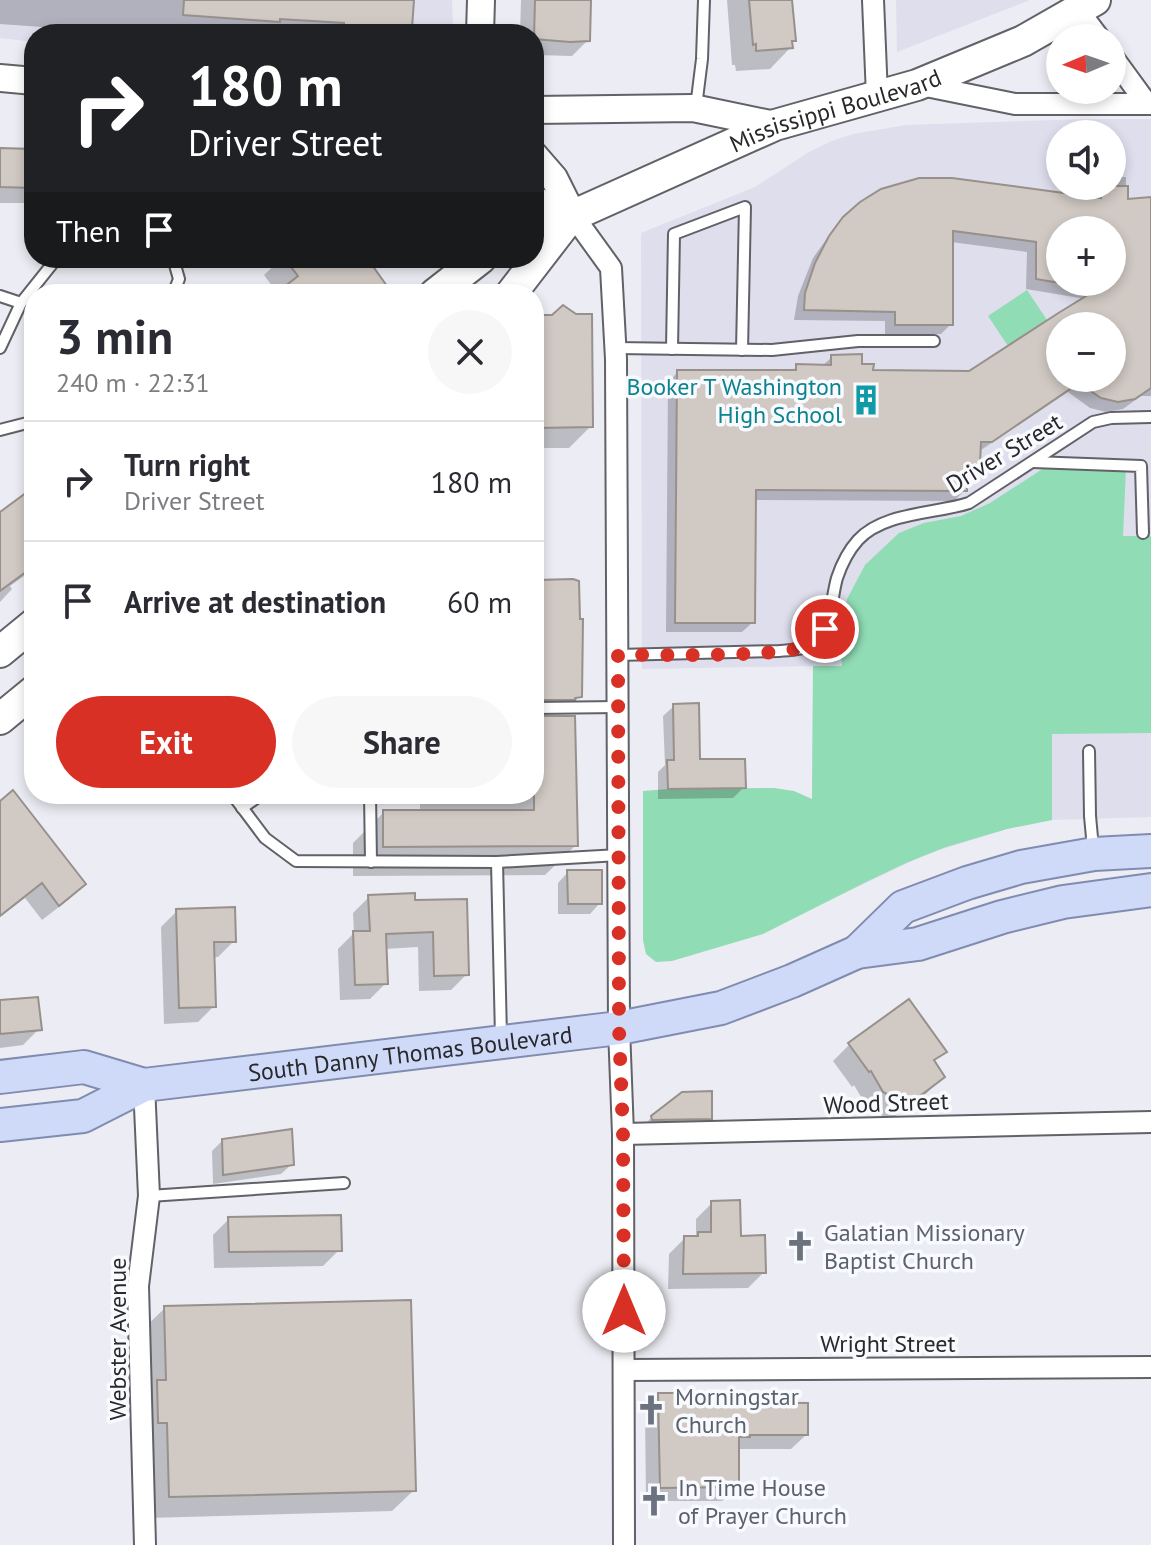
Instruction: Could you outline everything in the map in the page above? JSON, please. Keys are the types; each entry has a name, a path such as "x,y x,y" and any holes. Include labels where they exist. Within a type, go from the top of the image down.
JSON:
{"main road":[{"name":"Mississippi Boulevard","path":"544,228 775,125 917,85 1023,41 1086,5"},
{"name":"Mississippi Boulevard","path":"544,251 572,214"},
{"path":"448,284 468,268"},
{"name":"Mississippi Boulevard","path":"519,284 531,268"},
{"path":"0,652 24,632"},
{"path":"0,719 24,699"},
{"name":"South Danny Thomas Boulevard","path":"857,952 903,907 967,883 1021,867 1094,854 1151,851"},
{"name":"South Danny Thomas Boulevard","path":"0,1125 83,1116 144,1085 619,1028 721,1008 857,952 918,944 1002,917 1063,902 1151,890"},
{"name":"South Danny Thomas Boulevard","path":"0,1077 84,1067 144,1085"}],"street":[{"path":"480,24 481,0"},
{"path":"873,0 877,96"},
{"path":"1086,5 1093,24"},
{"path":"1126,74 1149,104"},
{"path":"0,78 24,80"},
{"path":"917,85 1015,104 1149,104"},
{"path":"544,110 696,109 775,125"},
{"path":"544,166 554,178 572,214 611,268 615,348 624,1545"},
{"path":"544,204 572,214"},
{"name":"Webster Avenue","path":"144,1085 149,1196 138,1286 145,1545"},
{"name":"Wood Street","path":"623,1134 1151,1122"},
{"name":"Wright Street","path":"624,1370 1151,1367"}],"lane":[{"path":"696,109 704,0"},
{"path":"672,349 674,234 745,207 742,350"},
{"path":"36,284 49,268"},
{"path":"0,296 21,303"},
{"path":"0,348 24,299"},
{"path":"615,348 772,350 858,341 934,341"},
{"name":"Driver Street","path":"618,655 779,651 799,649 814,643 825,629 844,562 858,540 876,526 969,503 1093,422 1111,418 1150,417"},
{"path":"0,430 24,424"},
{"path":"1031,462 1141,466 1143,533"},
{"path":"544,708 618,707"},
{"path":"1089,751 1094,854"},
{"path":"239,804 265,838 296,861 497,862 619,855"},
{"path":"242,808 248,804"},
{"path":"370,804 371,862"},
{"path":"497,862 501,1043"},
{"path":"149,1196 344,1183"}],"shaded area":[{"path":"0,0 452,0 453,24 24,24 24,41 0,38"},
{"path":"896,0 1030,0 897,52"},
{"path":"1151,119 1151,817 1052,820 1007,829 927,854 811,909 813,666 642,669 641,233 755,187 809,152 853,134 906,125 1046,120 1046,200 1126,200 1126,120 1056,120"}],"green space":[{"path":"1027,290 1046,321 1008,346 988,316"},
{"path":"1126,467 1123,536 1151,536 1151,733 1052,734 1052,820 946,847 866,882 763,934 672,961 656,962 646,954 643,940 643,791 774,788 794,791 812,799 813,666 842,666 840,641 847,599 865,565 899,533 924,523 961,516 990,503 1044,468"}],"building":[{"path":"184,0 414,0 412,24 344,24 280,19 280,22 183,15"},
{"path":"535,0 591,0 590,41 544,40 544,24 534,24"},
{"path":"749,0 792,0 796,41 792,41 793,48 756,51"},
{"path":"0,148 24,149 24,188 0,187"},
{"name":"Booker T Washington High School","path":"919,178 952,178 1046,191 1046,200 1126,200 1126,186 1128,199 1151,197 1151,388 1135,399 1118,402 1101,398 1092,392 1126,392 1126,312 1060,312 1086,296 1126,296 1126,216 1046,216 1046,281 1036,279 1036,242 953,231 953,325 895,325 895,312 804,310 805,293 815,263 829,236 843,217 881,189"},
{"path":"292,268 374,268 386,284 288,284 298,276"},
{"path":"563,305 576,314 592,314 593,427 544,428 544,315 552,315"},
{"name":"Booker T Washington High School","path":"1046,321 1046,392 1066,392 992,442 981,442 980,465 967,464 967,491 756,490 755,623 675,623 677,370 796,370 796,364 831,365 831,355 862,354 862,364 874,364 873,370 969,371"},
{"path":"24,494 24,573 0,591 0,512"},
{"path":"544,580 579,581 580,619 583,619 582,697 575,700 544,700"},
{"path":"699,703 700,759 745,759 746,788 668,789 667,760 674,760 673,704"},
{"path":"544,716 575,716 578,846 383,847 383,810 534,810 534,804 544,804"},
{"path":"13,790 86,884 59,906 42,883 0,916 0,801"},
{"path":"567,870 602,870 602,904 568,904"},
{"path":"415,893 415,900 467,899 469,975 434,976 433,932 386,934 388,984 355,985 353,931 370,931 368,895"},
{"path":"235,907 236,942 214,942 216,1007 179,1008 176,909"},
{"path":"38,997 42,1030 0,1034 0,1000"},
{"path":"909,999 947,1052 934,1060 945,1077 908,1105 883,1092 871,1071 848,1043"},
{"path":"712,1091 712,1119 652,1120 651,1116 682,1092"},
{"path":"292,1129 294,1165 223,1175 222,1139"},
{"path":"740,1200 741,1236 765,1235 766,1273 683,1274 684,1236 711,1232 711,1201"},
{"path":"341,1215 342,1251 229,1252 228,1217"},
{"path":"411,1300 416,1491 169,1497 167,1423 158,1423 157,1380 166,1380 164,1306"},
{"path":"658,1393 704,1393 703,1400 708,1402 808,1403 808,1435 739,1437 739,1487 660,1488"}],"place":[{"name":"Booker T Washington High School","path":"866,400"},
{"name":"Galatian Missionary Baptist Church","path":"800,1246"},
{"name":"Morningstar Church","path":"651,1410"},
{"name":"In Time House of Prayer Church","path":"654,1501"}],"route":[{"path":"624,1311 619,1028 618,655 799,649 814,643 825,629"}]}
